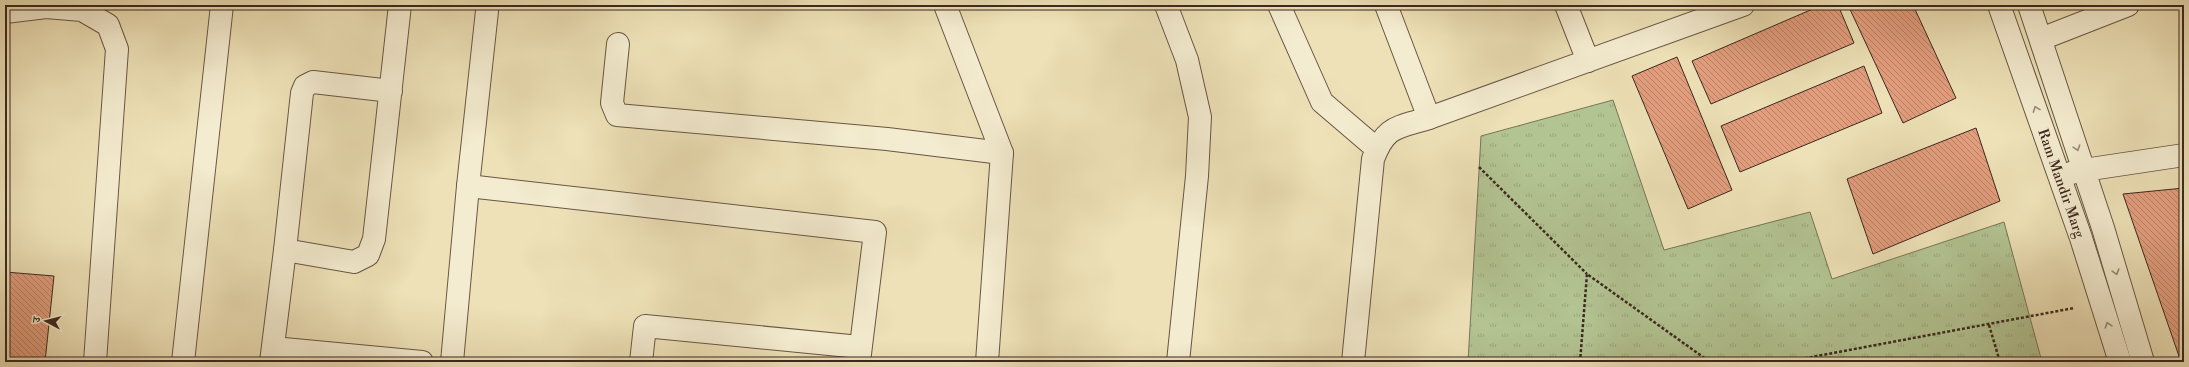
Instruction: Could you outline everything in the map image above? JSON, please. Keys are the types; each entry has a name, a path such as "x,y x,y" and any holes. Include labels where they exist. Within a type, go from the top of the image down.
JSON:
{"street":[{"path":"183,362 222,5"},
{"path":"285,250 354,262 368,256 374,239 400,5"},
{"path":"945,5 1002,153 987,362"},
{"path":"1166,5 1187,60 1200,117 1197,176 1178,362"},
{"path":"1279,5 1322,102 1377,149"},
{"path":"1386,5 1429,118"},
{"path":"1566,5 1588,61"},
{"path":"1353,362 1373,159 1379,142 1393,129 1429,118 1743,5"},
{"name":"Ram Mandir Marg","path":"1999,5 2060,176 2102,302 2120,362"},
{"name":"Ram Mandir Marg","path":"2029,5 2084,170 2143,362"},
{"path":"2040,39 2128,5"},
{"path":"5,12 46,7 82,10 108,25 117,48 95,362"},
{"path":"452,362 468,186 487,11"},
{"path":"618,44 612,103 617,115 887,139 1002,153"},
{"path":"391,91 313,82 305,86 302,93 272,355 422,362"},
{"path":"2060,176 2084,170 2184,155"},
{"path":"468,186 875,232 859,354 645,326 641,362"}],"path":[{"path":"1479,167 1587,274 1710,362"},
{"path":"1580,362 1587,274"},
{"path":"1785,362 1988,325 2102,302"},
{"path":"1988,325 2000,362"}],"green space":[{"path":"1613,100 1664,250 1810,212 1832,279 2004,222 2042,362 1468,362 1481,136"}],"building":[{"path":"1822,5 1838,5 1854,43 1711,104 1692,61"},
{"path":"1848,5 1913,5 1956,98 1903,123"},
{"path":"1677,57 1732,190 1688,209 1632,76"},
{"path":"1864,66 1882,113 1740,172 1721,126"},
{"path":"1976,128 2000,201 1873,254 1847,179"},
{"path":"2184,188 2184,362 2181,362 2123,194"},
{"path":"5,272 54,276 45,362 5,362"}]}
